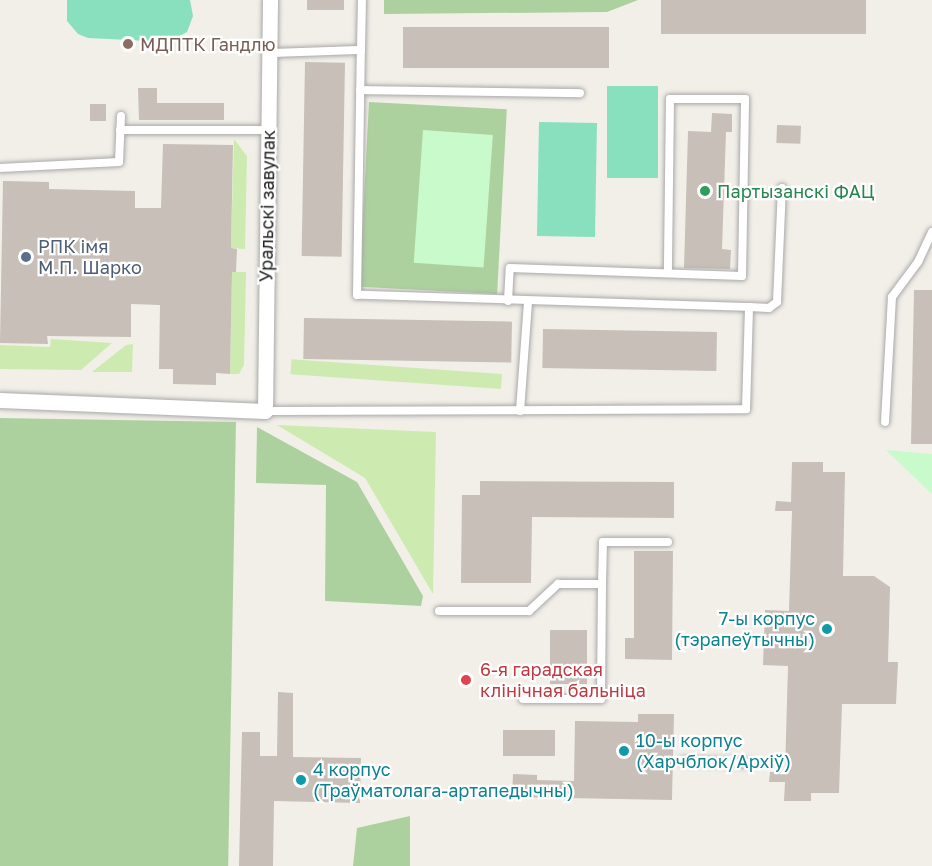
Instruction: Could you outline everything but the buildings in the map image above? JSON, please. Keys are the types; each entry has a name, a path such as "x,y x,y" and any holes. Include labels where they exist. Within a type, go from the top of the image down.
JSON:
{"street":[{"name":"Уральскі завулак","path":"265,411 270,0"},
{"path":"0,400 265,411"}],"lane":[{"path":"362,0 357,295 769,308 777,302 782,188"},
{"path":"269,53 361,50"},
{"path":"360,90 580,93"},
{"path":"508,301 510,268 741,276 745,99 670,99 668,273"},
{"path":"0,168 119,162 120,116"},
{"path":"120,130 268,130"},
{"path":"885,422 892,297 918,262 932,232"},
{"path":"520,411 528,301"},
{"path":"265,411 746,409 749,308"},
{"path":"523,699 601,699 603,542 668,542"},
{"path":"439,611 529,611 558,584 602,584"},
{"path":"683,761 752,763"}],"green space":[{"path":"67,0 190,0 193,16 187,32 169,42 88,38 78,34 67,21"},
{"path":"384,0 638,0 607,12 384,14"},
{"path":"607,86 658,86 658,178 607,178"},
{"path":"369,102 507,109 497,294 359,287"},
{"path":"539,122 597,123 595,237 537,236"},
{"path":"423,130 493,135 484,268 414,263"},
{"path":"234,139 247,156 245,249 231,248"},
{"path":"232,272 246,272 244,365 239,374 230,374"},
{"path":"51,339 112,343 81,370 0,369 0,345 50,347"},
{"path":"133,344 132,372 92,372 126,345"},
{"path":"292,359 502,374 501,389 290,374"},
{"path":"0,418 236,422 228,866 0,866"},
{"path":"277,425 436,432 433,594 365,478"},
{"path":"257,427 357,482 423,596 421,606 325,601 326,485 256,483"},
{"path":"886,450 932,454 932,494"},
{"path":"410,816 410,866 353,866 357,828"}],"place":[{"name":"МДПТК Гандлю","path":"128,44"},
{"name":"Партызанскі ФАЦ","path":"705,191"},
{"name":"РПК імя М.П. Шарко","path":"26,257"},
{"name":"7-ы корпус (тэрапеўтычны)","path":"827,629"},
{"name":"6-я гарадская клінічная бальніца","path":"466,680"},
{"name":"10-ы корпус (Харчблок/Архіў)","path":"624,751"},
{"name":"4 корпус (Траўматолага-артапедычны)","path":"301,780"}]}
